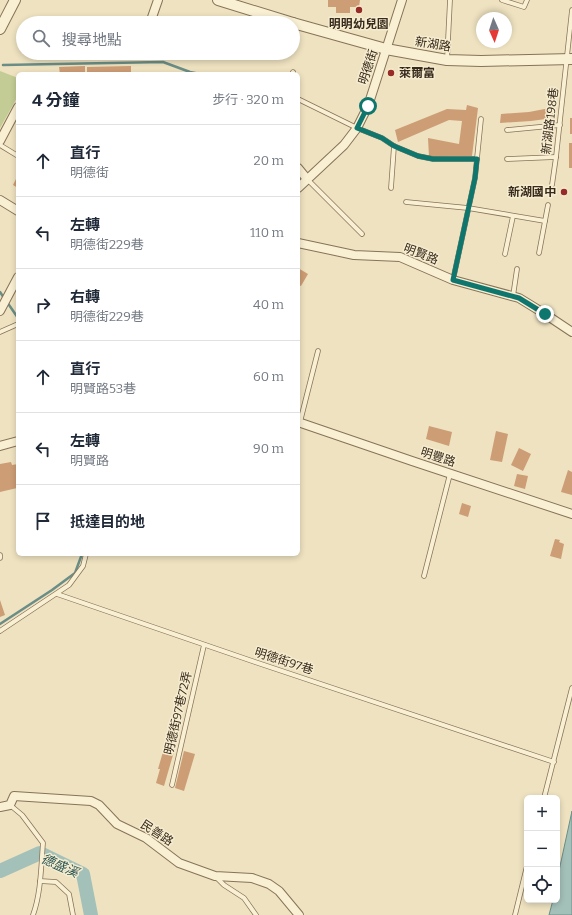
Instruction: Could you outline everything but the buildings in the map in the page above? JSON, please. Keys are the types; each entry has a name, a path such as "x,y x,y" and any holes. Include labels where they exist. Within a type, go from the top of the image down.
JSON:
{"street":[{"path":"0,29 15,0"},
{"path":"152,16 158,0"},
{"name":"新湖路","path":"218,0 270,16"},
{"name":"明德街","path":"300,186 344,145 357,128 368,106 402,0"},
{"name":"新湖路","path":"300,25 386,49 447,60 481,61 570,59"},
{"path":"0,141 16,112"},
{"path":"300,170 307,179"},
{"path":"0,200 16,210"},
{"name":"明賢路","path":"300,243 354,254 400,257 453,280 513,296 545,314 572,332"},
{"path":"2,308 16,281"},
{"name":"明豐路","path":"300,422 572,514"},
{"path":"0,446 16,441"},
{"name":"民善路","path":"0,807 10,805 14,796 91,801 99,805 117,824 146,838 179,863 215,876 252,878 268,884 279,891 299,915"}],"lane":[{"path":"447,60 450,0"},
{"path":"502,0 524,7 527,0"},
{"name":"新湖路198巷","path":"552,186 570,59 572,10"},
{"path":"300,100 357,128 382,138 394,146 418,156 433,159 477,159"},
{"path":"453,280 475,178 481,118"},
{"path":"507,130 560,125"},
{"path":"0,145 16,155"},
{"path":"391,188 394,146"},
{"path":"507,159 556,157"},
{"path":"307,179 362,234"},
{"path":"406,202 468,208 545,221"},
{"path":"539,252 548,204"},
{"path":"505,254 513,216"},
{"path":"513,296 517,269"},
{"path":"0,332 16,324"},
{"path":"300,418 318,351"},
{"path":"424,576 450,474"},
{"path":"0,631 69,585 78,575 83,566 86,556"},
{"name":"明德街97巷","path":"57,594 204,645 554,762"},
{"name":"明德街97巷72弄","path":"172,785 204,645"},
{"path":"545,795 572,688"},
{"path":"10,805 22,815 43,843 40,881 33,915"},
{"path":"515,915 527,867"},
{"path":"215,876 224,885 244,898 256,915"},
{"path":"40,881 56,882 69,894 73,915"}],"green space":[{"path":"0,71 16,77 16,100 0,128"}],"water":[{"path":"572,811 572,915 549,915 552,903 560,903 560,866"}],"waterway":[{"path":"3,65 163,62 190,72"},
{"path":"0,292 4,298"},
{"path":"7,302 16,315"},
{"path":"0,624 75,573 81,556"},
{"name":"德盛溪","path":"0,871 40,853 83,874 91,915"}],"place":[{"name":"明明幼兒園","path":"359,10"},
{"name":"萊爾富","path":"391,73"},
{"name":"新湖國中","path":"564,192"}],"route":[{"path":"368,106 357,128 382,138 394,146 418,156 433,159 477,159 475,178 453,280 519,298 545,314"}]}
